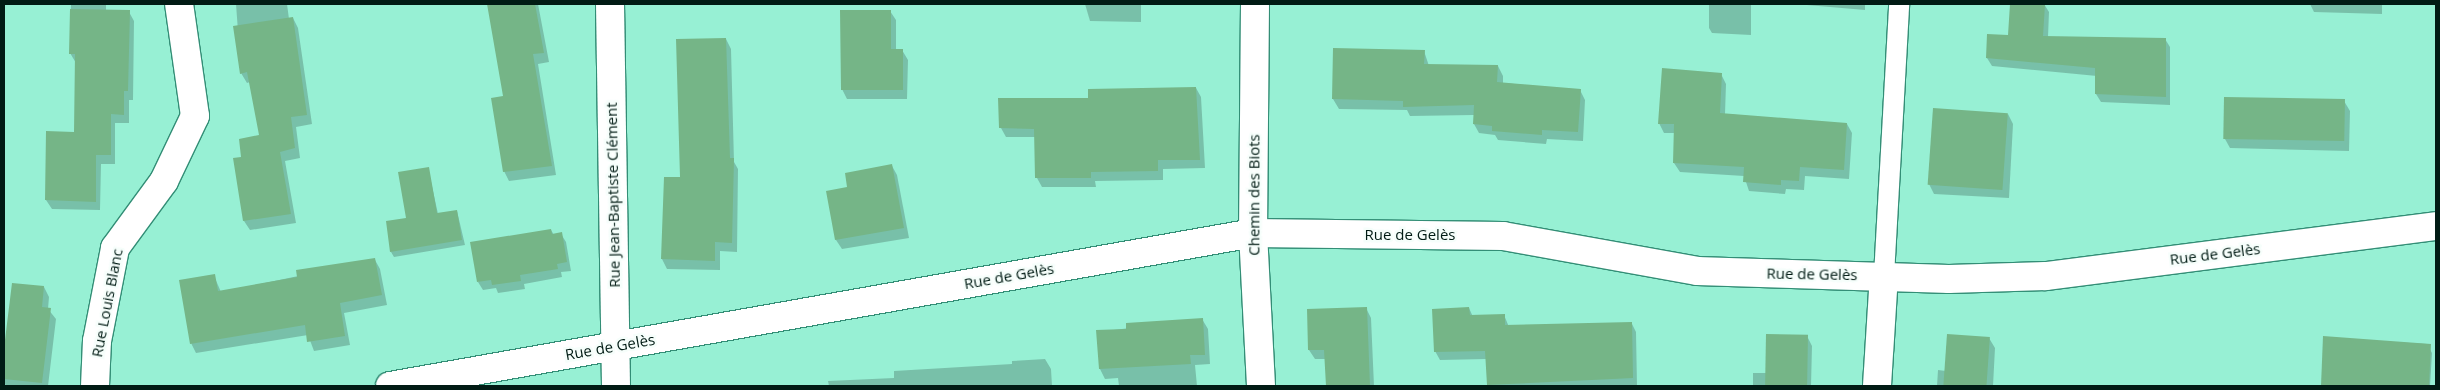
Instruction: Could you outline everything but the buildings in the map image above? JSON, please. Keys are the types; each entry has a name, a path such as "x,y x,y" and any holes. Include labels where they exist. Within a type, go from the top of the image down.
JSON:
{"street":[{"name":"Rue Louis Blanc","path":"95,386 97,341 115,248 164,181 195,116 179,4"},
{"name":"Rue Jean-Baptiste Clément","path":"610,4 616,386"},
{"name":"Chemin des Biots","path":"1254,4 1253,233 1261,386"},
{"name":"Rue de Gelès","path":"390,386 1253,233 1503,236 1697,271 1950,279 2046,276 2436,226"},
{"path":"1877,386 1884,276"}],"lane":[{"path":"1884,276 1899,4"}]}
